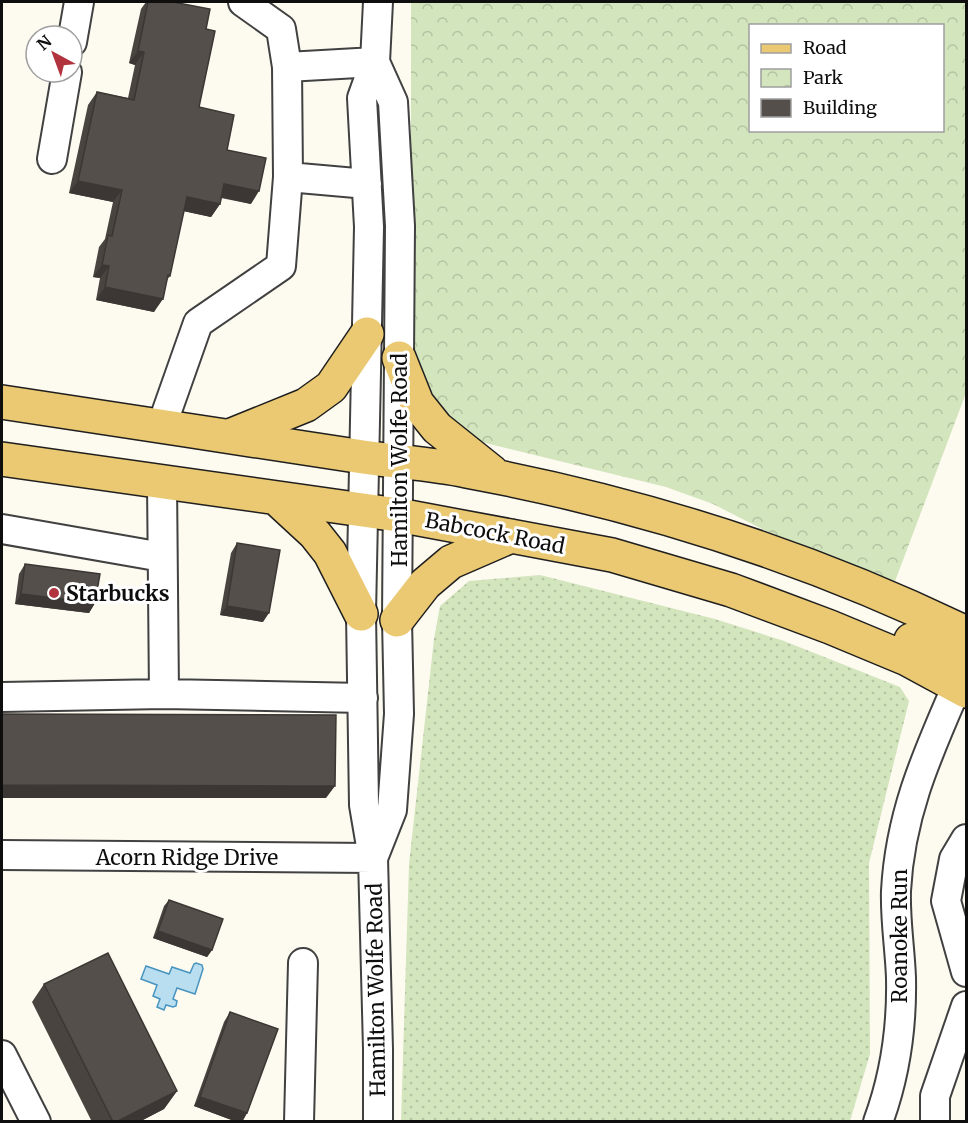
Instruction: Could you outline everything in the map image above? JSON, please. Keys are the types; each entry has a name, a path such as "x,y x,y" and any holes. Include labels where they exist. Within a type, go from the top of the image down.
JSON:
{"main road":[{"path":"230,435 306,405 331,387 367,334"},
{"path":"399,358 417,403 437,428 501,478"},
{"path":"2,402 363,457 430,464 614,504 746,543 848,581 963,651"},
{"name":"Babcock Road","path":"2,459 398,515 612,555 730,590 812,620 830,608 847,611 937,652 956,658 963,651"},
{"path":"276,498 315,534 330,553 361,614"},
{"path":"397,620 425,584 452,562 511,536"}],"street":[{"path":"75,24 79,2"},
{"path":"162,426 198,323 281,266 288,177 287,67 281,29 243,2"},
{"name":"Hamilton Wolfe Road","path":"378,2 375,62 362,98 369,227 361,614 364,805 373,858 378,1122"},
{"path":"287,67 375,62"},
{"name":"Hamilton Wolfe Road","path":"373,858 392,810 399,714 397,620 400,226 393,102 375,62"},
{"path":"52,159 65,84"},
{"path":"288,177 367,184"},
{"path":"162,482 164,694"},
{"path":"2,529 162,557"},
{"name":"Roanoke Run","path":"878,1122 893,1071 899,1031 901,977 896,934 896,891 900,848 909,806 922,765 963,651"},
{"path":"2,697 164,694 363,698"},
{"path":"966,839 954,859 946,901 966,972"},
{"name":"Acorn Ridge Drive","path":"2,855 373,858"},
{"path":"298,1122 303,963"},
{"path":"935,1122 935,1096 966,1006"},
{"path":"2,1055 36,1122"}],"green space":[{"path":"411,2 966,2 966,393 894,584 766,531 713,504 666,487 477,441 443,421 416,366 411,326"},
{"path":"540,575 715,619 784,641 900,687 909,701 869,863 870,1054 850,1121 401,1121 409,864 434,639 440,606 469,581"}],"water":[{"path":"196,963 202,965 203,969 195,994 177,988 173,999 177,1001 176,1006 166,1005 164,1010 157,1007 160,999 153,996 157,985 141,979 146,966 169,974 172,967 190,973"}],"building":[{"path":"148,2 173,2 210,9 206,29 215,31 199,107 234,115 227,150 266,158 259,191 224,184 220,204 187,197 163,299 105,287 109,266 102,265 108,235 112,236 122,190 78,181 97,92 134,100 144,52 138,51"},
{"path":"237,543 280,550 269,613 227,606"},
{"name":"Starbucks","path":"25,564 100,574 95,603 21,594"},
{"path":"2,714 336,715 335,786 2,785"},
{"path":"169,900 223,919 212,950 158,931"},
{"path":"108,953 177,1091 116,1122 113,1122 44,984"},
{"path":"230,1012 278,1029 247,1113 200,1097"}],"place":[{"name":"Starbucks","path":"54,593"}]}
